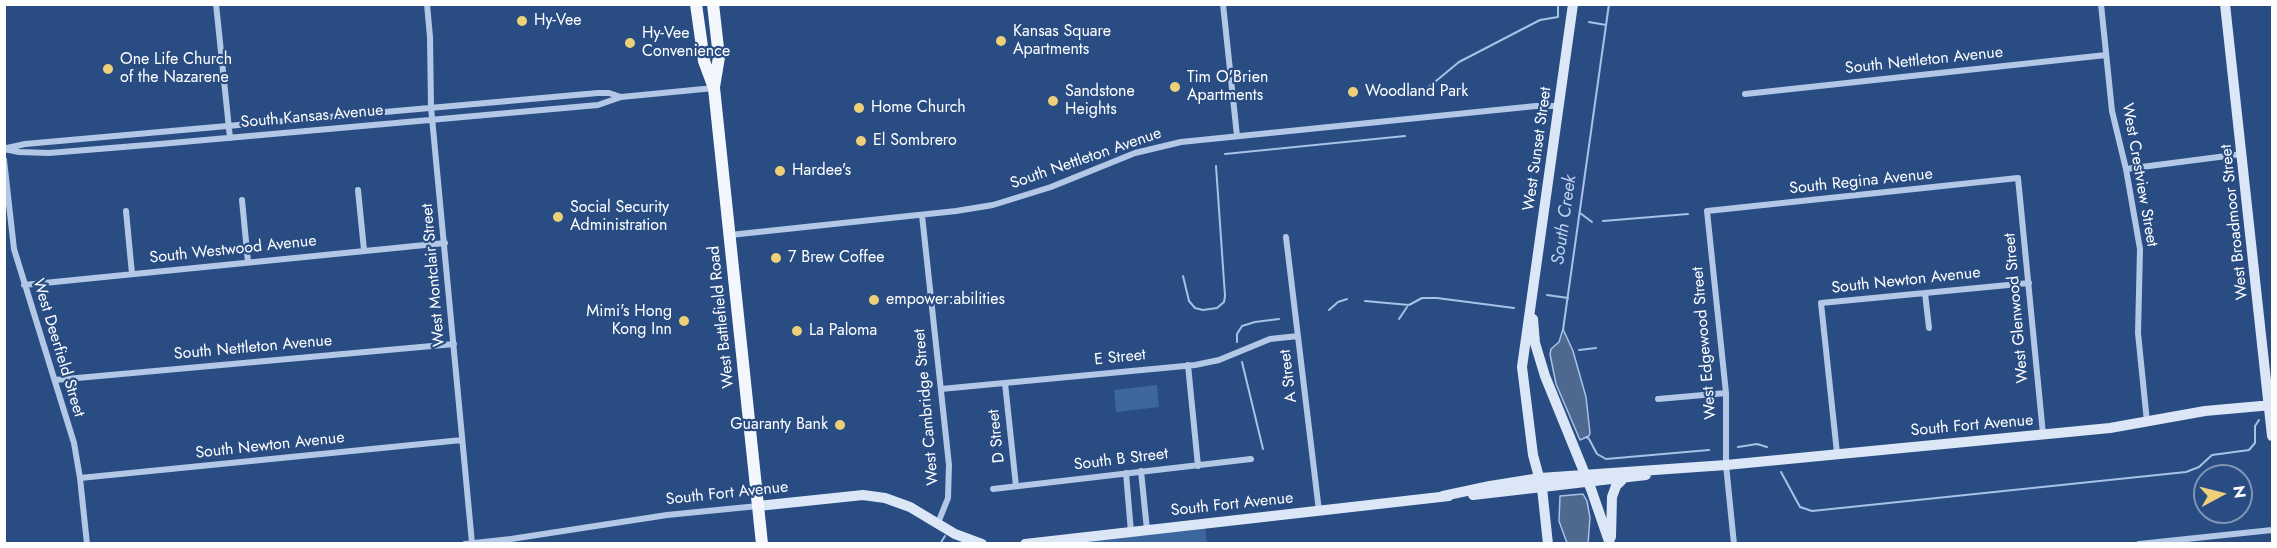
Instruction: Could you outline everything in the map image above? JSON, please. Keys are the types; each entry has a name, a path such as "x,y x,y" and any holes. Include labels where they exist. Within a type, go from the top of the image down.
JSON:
{"main road":[{"name":"West Battlefield Road","path":"696,4 704,62 714,88 762,543"},
{"name":"West Battlefield Road","path":"713,4 719,57 714,88"}],"street":[{"path":"216,4 230,138"},
{"name":"West Montclair Street","path":"427,4 432,119 472,543"},
{"path":"1223,4 1237,136"},
{"name":"West Sunset Street","path":"1548,543 1541,483 1533,455 1522,367 1573,4"},
{"name":"West Crestview Street","path":"2101,4 2112,111 2126,169 2140,249 2138,333 2147,423"},
{"name":"West Broadmoor Street","path":"2225,4 2271,405 2272,436"},
{"name":"South Nettleton Avenue","path":"1745,94 2106,55"},
{"name":"South Kansas Avenue","path":"4,149 49,153 230,138 598,105 621,97 714,88"},
{"name":"South Kansas Avenue","path":"4,149 25,144 431,107 598,93 609,93 621,97"},
{"name":"South Nettleton Avenue","path":"730,235 975,208 1051,188 1115,160 1155,147 1200,139 1536,106 1559,106"},
{"path":"2126,169 2242,154"},
{"name":"West Deerfield Street","path":"4,160 11,234 24,285 74,443 87,543"},
{"name":"South Regina Avenue","path":"1707,212 2018,178"},
{"name":"West Glenwood Street","path":"2018,178 2043,434"},
{"path":"358,190 364,250"},
{"path":"242,200 248,262"},
{"path":"126,211 132,274"},
{"name":"West Edgewood Street","path":"1707,212 1726,393 1726,465 1734,543"},
{"name":"West Cambridge Street","path":"922,215 950,483 948,498 938,523"},
{"name":"A Street","path":"1286,237 1319,511"},
{"name":"South Westwood Avenue","path":"24,285 445,243"},
{"name":"South Newton Avenue","path":"1837,453 1821,303 2029,283"},
{"path":"1925,293 1929,328"},
{"name":"West Sunset Street","path":"1532,297 1535,343 1545,376 1611,543"},
{"name":"E Street","path":"941,389 1188,365 1219,360 1270,339 1298,336"},
{"name":"South Nettleton Avenue","path":"55,380 454,344"},
{"path":"1188,365 1198,465"},
{"name":"D Street","path":"1005,383 1016,486"},
{"path":"1658,399 1726,393"},
{"name":"South Fort Avenue","path":"1586,479 1623,479 1672,470 2147,423 2196,413 2271,405"},
{"name":"South Newton Avenue","path":"80,478 462,440"},
{"name":"South B Street","path":"993,489 1251,459"},
{"name":"South Fort Avenue","path":"1025,543 1319,511 1647,470 1672,470"},
{"path":"1141,471 1147,530"},
{"path":"1126,473 1131,532"},
{"path":"1611,543 1612,497 1616,486 1623,479"},
{"name":"South Fort Avenue","path":"465,543 511,539 667,515 873,496 896,501 963,537 982,543"},
{"path":"2139,543 2272,531"}],"shaded area":[{"path":"1563,329 1573,351 1586,397 1590,433 1589,436 1580,440 1556,384 1550,354 1551,349 1559,342"},
{"path":"1157,385 1159,407 1116,412 1114,390"},
{"path":"1583,494 1587,501 1590,518 1588,543 1567,543 1559,521 1560,496"},
{"path":"1205,528 1207,543 1064,544"}],"waterway":[{"path":"1419,95 1459,62 1540,20 1558,17 1558,4"},
{"name":"South Creek","path":"1563,330 1609,4"},
{"path":"1589,22 1606,25"},
{"path":"1225,154 1405,136"},
{"path":"1183,276 1189,301 1195,308 1203,310 1217,308 1224,302 1216,166"},
{"path":"1580,213 1592,222"},
{"path":"1603,221 1688,214"},
{"path":"1547,295 1568,298"},
{"path":"1365,301 1409,305 1422,298 1437,298 1514,308"},
{"path":"1329,310 1338,302 1347,299"},
{"path":"1399,319 1407,307"},
{"path":"1237,342 1237,334 1242,326 1279,319"},
{"path":"1579,350 1596,348"},
{"path":"1242,362 1263,449"},
{"path":"1781,472 1800,507 1812,511 2186,472 2199,467 2212,455 2249,450 2255,443 2255,426 2259,420"},
{"path":"1586,437 1597,454 1606,459 1709,450"},
{"path":"1738,447 1757,444 1767,447"},
{"path":"940,544 945,536"}],"place":[{"name":"Hy-Vee","path":"522,21"},
{"name":"Kansas Square Apartments","path":"1001,41"},
{"name":"Hy-Vee Convenience","path":"630,43"},
{"name":"One Life Church of the Nazarene","path":"108,69"},
{"name":"Tim O'Brien Apartments","path":"1175,87"},
{"name":"Woodland Park","path":"1353,92"},
{"name":"Sandstone Heights","path":"1053,101"},
{"name":"Home Church","path":"859,108"},
{"name":"El Sombrero","path":"861,141"},
{"name":"Hardee's","path":"780,171"},
{"name":"Social Security Administration","path":"558,217"},
{"name":"7 Brew Coffee","path":"776,258"},
{"name":"empower:abilities","path":"874,300"},
{"name":"Mimi's Hong Kong Inn","path":"684,321"},
{"name":"La Paloma","path":"797,331"},
{"name":"Guaranty Bank","path":"840,425"}]}
